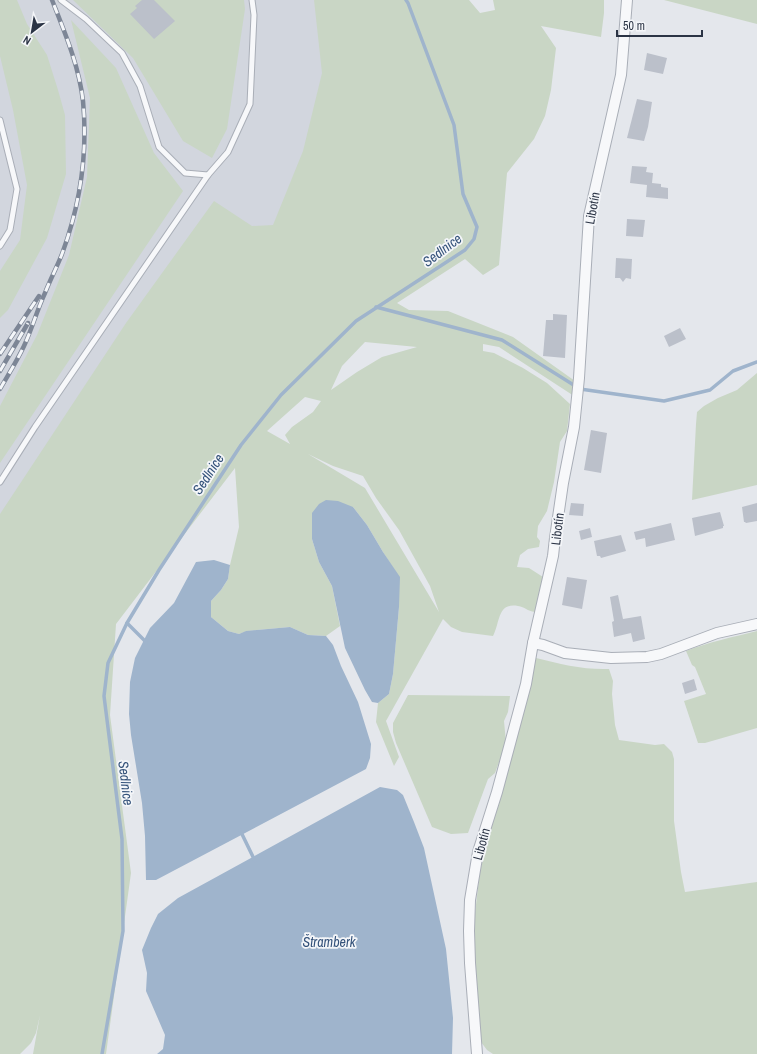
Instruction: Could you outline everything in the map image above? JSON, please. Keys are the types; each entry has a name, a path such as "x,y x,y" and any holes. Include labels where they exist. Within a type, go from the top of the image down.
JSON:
{"street":[{"name":"Libotín","path":"477,1054 470,963 470,900 478,852 497,792 526,684 533,643 553,556 563,482 574,427 579,378 589,216 621,75 627,0"},
{"path":"533,643 565,653 611,658 647,657 661,654 717,633 757,624"}],"lane":[{"path":"61,0 86,19 122,53 140,86 158,147 185,173 208,175"},
{"path":"0,482 35,427 208,175 228,152 250,104 254,15 252,0"},
{"path":"0,120 17,190 10,230 0,246"}],"shaded area":[{"path":"0,0 366,0 359,189 0,654"}],"green space":[{"path":"0,0 17,0 27,24 47,55 65,115 66,174 47,238 8,310 0,318 0,271 20,240 27,185 13,110 0,56"},
{"path":"73,0 244,0 245,9 227,129 212,158 183,141 133,58"},
{"path":"314,0 469,0 480,13 495,10 493,0 604,0 601,37 541,26 556,48 551,90 545,116 534,139 507,173 499,265 483,275 465,259 397,303 409,310 448,311 513,337 575,381 574,396 499,347 483,344 483,351 494,353 523,368 547,383 570,404 567,431 560,442 554,482 547,511 538,526 537,537 540,541 539,547 528,549 520,555 517,567 529,568 543,577 535,612 518,606 506,607 500,615 493,636 462,632 451,627 443,619 386,721 399,757 394,766 376,722 378,703 389,694 393,674 399,607 399,577 367,525 353,507 312,513 312,539 319,562 332,586 340,626 326,636 308,635 290,627 247,631 239,634 228,631 211,617 211,601 228,579 239,527 235,468 116,624 110,715 131,873 106,1054 33,1054 40,1015 36,1033 31,1043 20,1054 0,1054 0,514 126,323 214,201 252,226 273,225 303,151 322,73","holes":["365,342 417,347 382,357 331,390 342,366","305,397 321,401 313,412 292,427 285,435 290,444 267,431","308,454 333,466 363,476 376,498 399,530 430,586 439,612 365,488"]},
{"path":"664,0 757,0 757,24"},
{"path":"71,20 116,68 154,153 183,191 0,463 0,406 37,335 69,255 87,177 90,98"},
{"path":"757,373 757,485 692,500 697,412 718,398 737,390"},
{"path":"757,631 757,728 705,743 698,743 684,701 706,694 695,667 692,665 686,651 712,642"},
{"path":"536,658 581,668 609,669 613,681 612,694 615,725 619,740 655,745 664,744 672,752 674,759 674,821 685,892 757,882 757,1054 493,1054 487,1050 481,1042 474,953 475,913 480,871"},
{"path":"408,695 510,696 508,712 504,721 506,743 495,773 488,779 468,833 451,834 432,827 396,743 393,732 393,723"}],"water":[{"path":"326,500 338,501 353,507 367,525 400,577 393,674 389,694 378,703 372,702 345,648 332,586 319,562 312,539 312,513 319,504"},
{"path":"214,560 230,565 228,579 211,601 211,617 228,631 239,634 246,631 290,627 308,635 326,636 333,645 358,702 371,744 370,758 366,769 156,880 146,880 145,836 142,803 129,714 130,682 135,658 150,628 174,603 196,562"},
{"name":"Štramberk","path":"380,787 397,790 403,795 424,848 446,949 453,1018 452,1054 157,1054 163,1049 165,1035 146,991 147,973 142,950 158,914 178,898"}],"building":[{"path":"142,0 154,0 175,21 154,39 130,14 137,8 135,6"},
{"path":"647,53 667,58 663,74 644,70"},
{"path":"637,99 652,102 644,141 627,138"},
{"path":"632,166 647,167 646,172 653,173 652,183 661,184 661,187 668,188 668,199 646,197 647,185 630,183"},
{"path":"627,219 645,220 643,237 626,236"},
{"path":"616,258 632,259 631,279 626,278 623,282 620,278 615,278"},
{"path":"553,314 567,315 565,358 543,356 546,320 553,320"},
{"path":"680,328 686,339 669,347 664,336"},
{"path":"591,430 607,433 601,473 584,470"},
{"path":"571,503 584,504 583,516 569,515"},
{"path":"757,503 757,521 744,522 742,507"},
{"path":"720,512 724,526 723,528 695,536 692,518"},
{"path":"671,523 675,540 646,547 645,538 636,540 634,532"},
{"path":"590,528 592,537 581,540 579,531"},
{"path":"621,535 626,551 601,558 600,556 597,556 594,541"},
{"path":"567,577 587,580 582,609 562,605"},
{"path":"618,595 623,619 641,616 645,639 633,642 631,633 614,637 612,622 614,621 610,597"},
{"path":"694,679 697,690 685,694 682,683"}],"waterway":[{"name":"Sedlnice","path":"102,1054 123,931 122,839 104,696 108,663 127,623 159,570 241,445 281,395 356,321 465,250 474,239 477,227 463,194 454,125 406,0"},
{"path":"376,307 502,340 580,389 664,401 710,390 733,371 757,362"},
{"path":"127,623 146,643"},
{"path":"240,830 255,861"}],"railway":[{"path":"0,389 30,333 42,299 62,254 74,217 81,179 84,140 83,101 81,88 71,50 52,0"},
{"path":"0,354 39,296"},
{"path":"0,371 28,323"}]}
